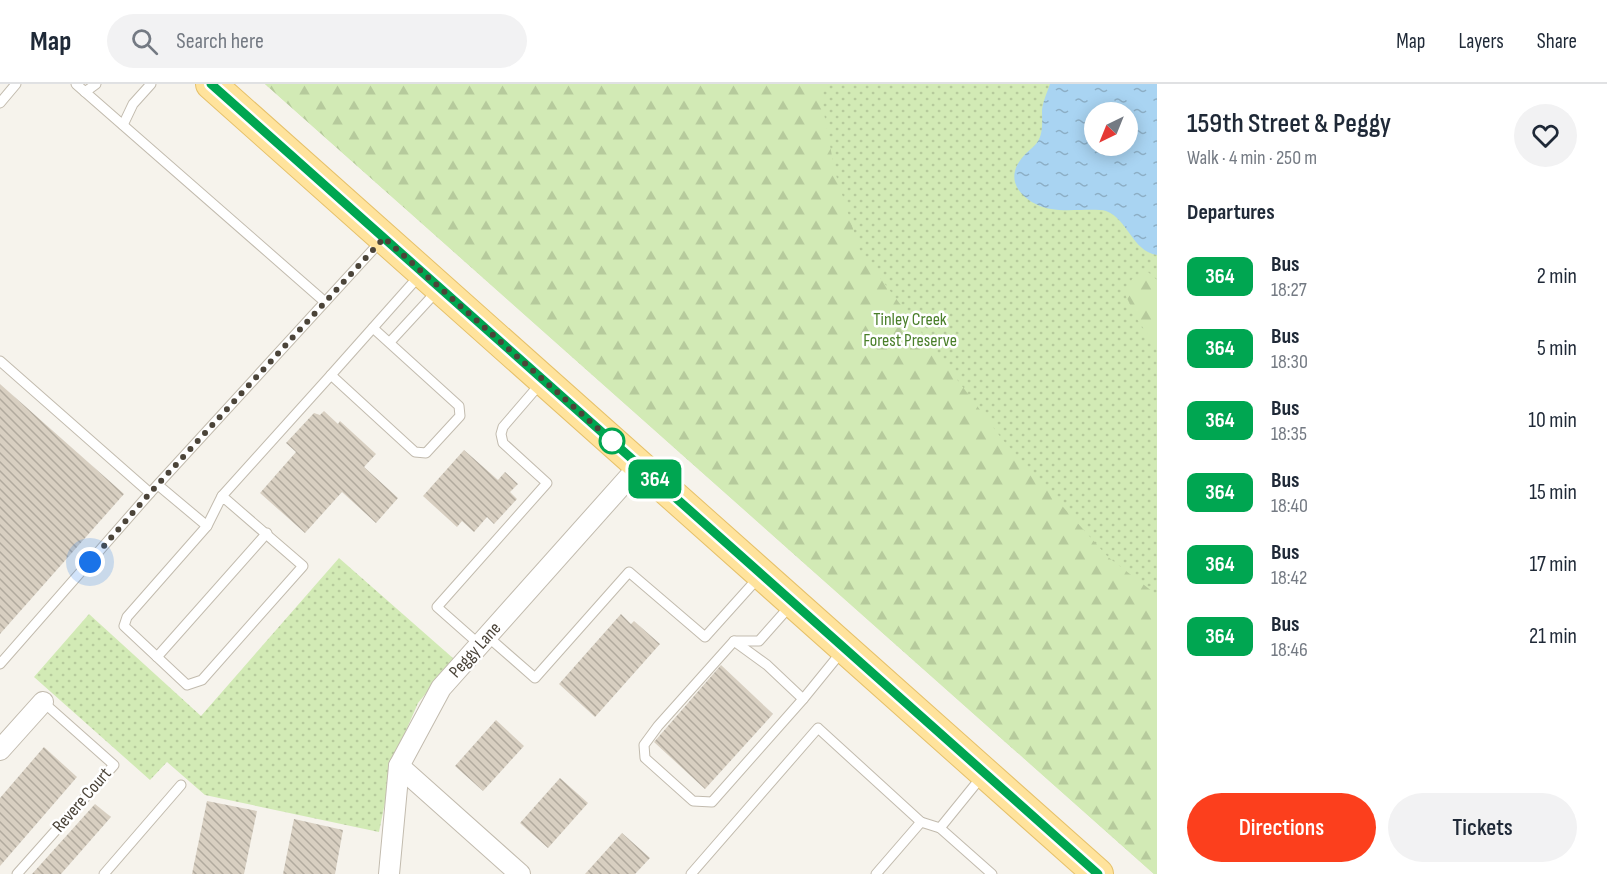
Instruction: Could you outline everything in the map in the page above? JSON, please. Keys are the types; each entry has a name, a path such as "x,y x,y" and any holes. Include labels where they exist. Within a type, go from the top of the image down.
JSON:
{"main road":[{"path":"211,84 1098,874"}],"street":[{"name":"Peggy Lane","path":"389,874 399,766 441,688 639,466"},
{"name":"Revere Court","path":"0,750 43,702"},
{"path":"399,766 520,874"}],"lane":[{"path":"2,97 16,84"},
{"path":"76,84 325,302"},
{"path":"85,92 96,84"},
{"path":"123,125 133,104 151,84"},
{"path":"0,664 150,493 384,238"},
{"path":"222,496 303,566 202,680 187,685 124,626 126,617 207,526 222,496 373,328 432,280"},
{"path":"390,342 432,280"},
{"path":"331,375 416,452 426,453 460,416 459,406 373,328"},
{"path":"0,362 150,493"},
{"path":"544,380 502,427 501,434 503,442 547,483 437,607 535,678 629,572 705,638 761,574"},
{"path":"158,485 207,526"},
{"path":"157,657 267,533"},
{"path":"793,602 759,640 734,641 658,726 644,745 645,758 693,801 712,802 803,699 844,648"},
{"path":"734,641 767,665 803,699"},
{"name":"Revere Court","path":"17,874 114,765 43,702"},
{"path":"691,874 819,728 921,822 940,828 992,874"},
{"path":"940,828 985,773"},
{"path":"104,874 181,785"},
{"path":"876,874 921,822"}],"green space":[{"name":"Tinley Creek Forest Preserve","path":"265,84 1157,84 1157,874 1154,874"},
{"name":"Tinley Creek Forest Preserve","path":"265,84 822,84 820,92 835,172 860,251 1002,439 1108,557 1157,595 1157,874 1154,874"},
{"path":"1148,272 1157,280 1157,348 1137,319 1126,296 1132,279"},
{"path":"339,558 454,659 418,703 394,758 379,832 205,795 167,762 150,780 34,677 89,614 201,716"}],"water":[{"path":"1050,84 1157,84 1157,255 1142,248 1120,221 1106,211 1042,207 1026,198 1020,191 1014,176 1016,167 1040,137 1043,107"}],"building":[{"path":"0,384 124,494 0,634"},
{"path":"324,411 338,424 340,421 376,454 364,467 398,498 376,523 342,492 305,533 260,493 296,452 286,443 314,413 320,415"},
{"path":"464,450 498,480 505,472 518,484 510,492 517,499 494,524 487,517 474,532 462,521 457,527 423,496"},
{"path":"621,614 631,624 634,621 660,644 595,717 559,684"},
{"path":"721,665 773,714 705,789 654,742"},
{"path":"496,720 524,746 483,791 455,766"},
{"path":"44,747 77,777 0,866 0,798"},
{"path":"560,778 588,803 548,848 520,823"},
{"path":"207,801 257,811 244,874 192,874"},
{"path":"95,804 111,817 61,874 32,874"},
{"path":"294,819 343,830 335,874 283,874"},
{"path":"622,833 650,858 635,874 585,874"}],"bus line":[{"name":"364","path":"211,84 1098,874"}],"route":[{"path":"90,562 150,493 384,238 612,441"}]}
